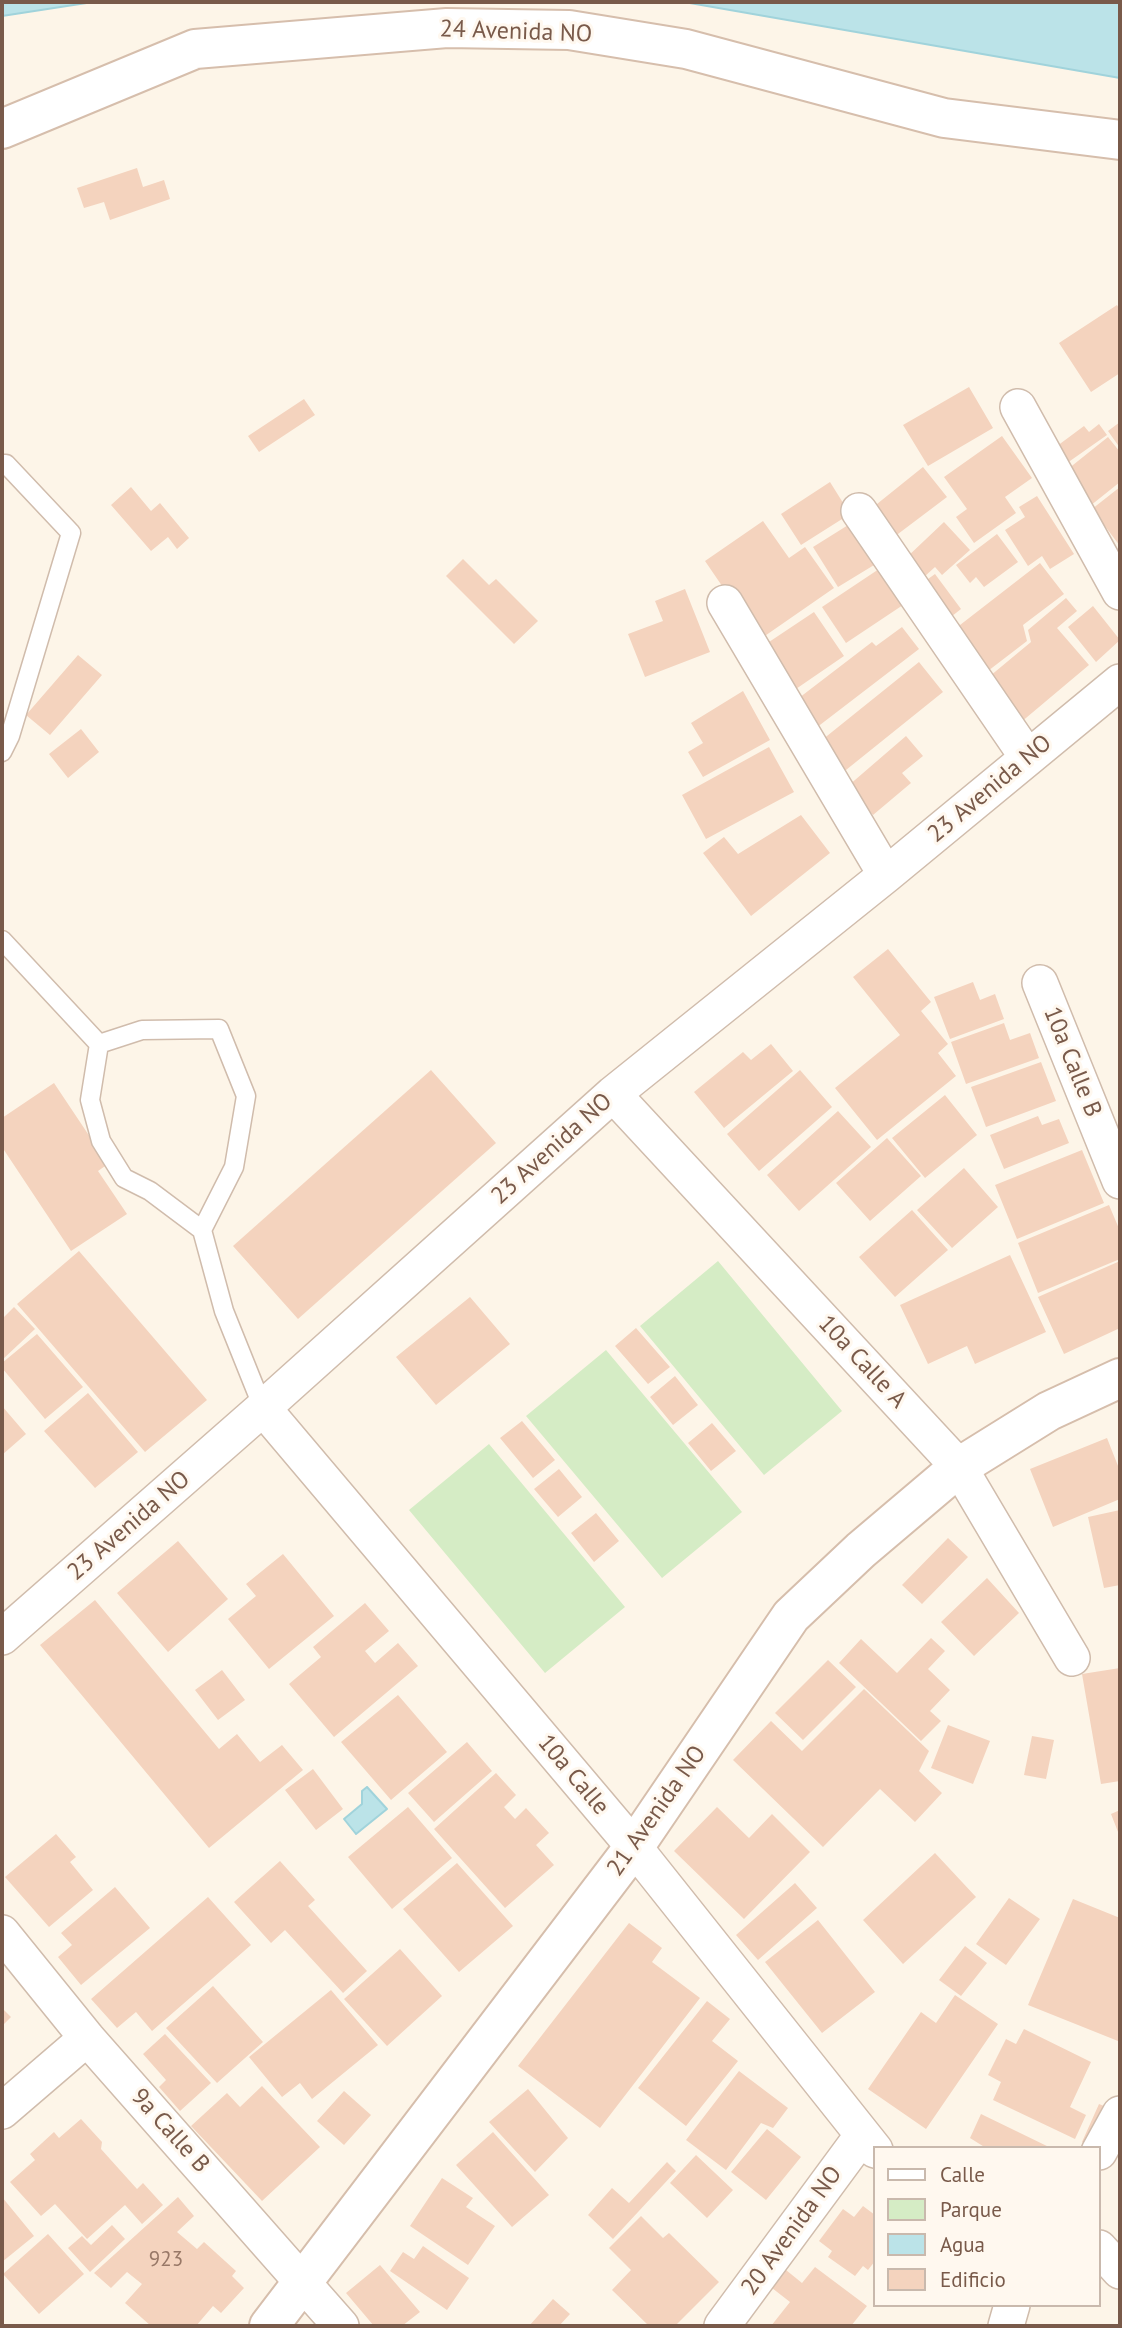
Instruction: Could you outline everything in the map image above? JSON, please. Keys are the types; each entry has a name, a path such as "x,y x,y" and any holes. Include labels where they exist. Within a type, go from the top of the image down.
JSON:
{"street":[{"name":"24 Avenida NO","path":"2,129 195,49 447,28 569,30 686,49 944,118 1120,140"},
{"path":"1018,407 1120,592"},
{"path":"859,511 1028,758"},
{"path":"725,603 886,875"},
{"name":"23 Avenida NO","path":"2,1637 263,1408 613,1094 886,875 1120,682"},
{"name":"10a Calle B","path":"1040,983 1120,1181"},
{"name":"10a Calle A","path":"613,1094 959,1467 1072,1658"},
{"name":"21 Avenida NO","path":"269,2326 634,1847 791,1615 860,1550 959,1467 1049,1410 1120,1378"},
{"name":"10a Calle","path":"263,1408 634,1847 869,2143"},
{"name":"9a Calle B","path":"2,1933 87,2038 341,2326"},
{"path":"2,2111 87,2038"},
{"path":"1101,2148 1120,2114"},
{"name":"20 Avenida NO","path":"722,2326 869,2143"},
{"path":"1101,2250 1120,2271"},
{"path":"1006,2326 1011,2307"}],"lane":[{"path":"2,464 6,464 71,533 10,736 2,752"},
{"path":"2,940 99,1044"},
{"path":"99,1044 142,1030 219,1029 246,1096 234,1167 202,1230"},
{"path":"99,1044 90,1100 101,1141 124,1178 149,1191 202,1230 224,1311 263,1408"}],"green space":[{"path":"718,1261 842,1411 764,1475 640,1326"},
{"path":"606,1350 742,1512 662,1578 526,1416"},
{"path":"489,1444 625,1607 545,1673 409,1510"}],"water":[{"path":"2,2 93,2 2,16"},
{"path":"684,2 1120,2 1120,78"},
{"path":"367,1787 387,1809 356,1834 344,1819 362,1804 362,1791"}],"building":[{"path":"137,168 143,187 164,180 170,199 110,220 104,202 84,208 77,188"},
{"path":"1117,305 1120,310 1120,373 1091,392 1059,343"},
{"path":"969,387 993,428 928,466 903,425"},
{"path":"304,399 315,415 259,452 248,436"},
{"path":"1120,422 1120,448 1108,431"},
{"path":"1099,424 1107,435 1060,468 1049,452 1084,426 1089,432"},
{"path":"1002,436 1032,478 1005,497 1016,513 974,543 956,517 967,509 944,477"},
{"path":"1108,437 1120,452 1120,482 1090,506 1063,473"},
{"path":"923,467 947,497 894,537 872,508"},
{"path":"830,482 850,514 801,545 781,514"},
{"path":"131,487 151,511 160,503 189,538 177,549 168,537 151,551 111,505"},
{"path":"1120,487 1120,546 1092,509"},
{"path":"1037,496 1074,554 1050,569 1042,556 1028,566 1005,530 1025,517 1019,507"},
{"path":"763,521 789,558 805,547 834,588 759,640 705,561"},
{"path":"853,522 879,562 838,587 813,547"},
{"path":"944,522 970,550 942,575 935,567 924,577 906,558"},
{"path":"997,534 1018,562 984,587 976,577 970,583 956,565"},
{"path":"463,559 489,585 496,579 538,621 514,644 446,576"},
{"path":"1040,563 1064,594 1023,625 1027,641 984,674 951,632"},
{"path":"879,569 903,605 846,643 822,607"},
{"path":"935,574 961,609 947,620 921,584"},
{"path":"685,589 710,652 645,677 628,634 663,621 655,601"},
{"path":"1066,598 1077,611 1057,628 1089,665 1020,723 984,681 1031,642 1028,630"},
{"path":"1093,606 1120,640 1096,662 1068,627"},
{"path":"814,612 844,656 793,691 763,646"},
{"path":"902,627 919,649 816,728 795,701 872,642 876,646"},
{"path":"78,655 102,675 50,735 26,715"},
{"path":"919,662 943,692 841,774 817,744"},
{"path":"743,691 770,740 703,777 688,752 703,743 691,723"},
{"path":"81,729 99,752 68,778 49,754"},
{"path":"906,736 923,756 902,773 911,783 873,815 848,786"},
{"path":"769,747 794,792 706,839 682,795"},
{"path":"801,815 830,853 751,916 703,853 724,837 738,854"},
{"path":"888,949 931,1002 921,1011 948,1044 938,1053 956,1076 877,1140 835,1088 900,1035 853,977"},
{"path":"973,982 980,1000 995,994 1004,1019 950,1039 934,997"},
{"path":"1004,1023 1010,1040 1030,1033 1039,1058 966,1084 951,1042"},
{"path":"771,1044 793,1071 724,1128 694,1092 743,1052 751,1060"},
{"path":"1041,1062 1056,1101 986,1127 971,1087"},
{"path":"431,1070 496,1143 298,1319 233,1246"},
{"path":"800,1070 832,1107 759,1171 727,1134"},
{"path":"54,1083 108,1164 98,1171 127,1214 71,1251 2,1147 2,1118"},
{"path":"945,1095 977,1135 925,1178 892,1138"},
{"path":"838,1111 871,1147 799,1211 767,1175"},
{"path":"1038,1116 1042,1125 1059,1119 1069,1143 1004,1169 990,1135"},
{"path":"887,1138 921,1176 870,1221 836,1183"},
{"path":"1082,1150 1104,1203 1017,1239 995,1185"},
{"path":"964,1168 998,1207 952,1248 917,1210"},
{"path":"1109,1205 1120,1231 1120,1259 1038,1293 1018,1243"},
{"path":"912,1210 948,1250 895,1297 859,1257"},
{"path":"79,1251 207,1400 145,1452 17,1304"},
{"path":"1010,1255 1046,1332 975,1364 967,1346 928,1364 900,1305"},
{"path":"1120,1261 1120,1328 1064,1354 1038,1297"},
{"path":"470,1297 510,1344 436,1405 396,1357"},
{"path":"14,1307 35,1329 2,1360 2,1319"},
{"path":"636,1328 670,1367 648,1384 615,1346"},
{"path":"37,1334 83,1387 45,1419 2,1368 2,1363"},
{"path":"675,1376 698,1405 673,1425 650,1397"},
{"path":"88,1393 138,1452 95,1488 44,1431"},
{"path":"2,1406 26,1434 2,1455"},
{"path":"522,1421 555,1460 533,1478 500,1438"},
{"path":"712,1423 736,1451 711,1471 688,1443"},
{"path":"1107,1438 1120,1471 1120,1499 1053,1527 1030,1469"},
{"path":"559,1469 582,1497 558,1517 534,1489"},
{"path":"1120,1510 1120,1585 1104,1588 1088,1517"},
{"path":"596,1513 619,1541 594,1562 571,1533"},
{"path":"948,1538 968,1557 922,1604 902,1585"},
{"path":"178,1541 228,1599 168,1652 117,1593"},
{"path":"283,1554 334,1616 269,1669 228,1619 256,1596 246,1584"},
{"path":"987,1578 1019,1613 974,1656 941,1622"},
{"path":"95,1600 219,1749 237,1734 260,1762 282,1745 303,1770 209,1848 40,1645"},
{"path":"365,1603 389,1631 365,1651 375,1663 398,1643 418,1666 334,1737 289,1684 321,1657 313,1647"},
{"path":"931,1638 945,1651 928,1669 950,1690 930,1711 941,1721 921,1741 839,1663 861,1639 897,1673"},
{"path":"828,1660 856,1687 803,1740 775,1713"},
{"path":"1120,1668 1120,1781 1101,1784 1082,1674"},
{"path":"222,1670 245,1700 218,1720 195,1690"},
{"path":"864,1689 929,1751 919,1771 942,1793 915,1822 880,1789 823,1847 733,1760 771,1721 802,1751"},
{"path":"398,1695 447,1752 391,1800 341,1742"},
{"path":"948,1725 990,1741 973,1784 931,1768"},
{"path":"1032,1736 1054,1740 1046,1779 1024,1775"},
{"path":"467,1742 492,1771 434,1822 408,1793"},
{"path":"313,1769 343,1809 316,1830 285,1790"},
{"path":"496,1773 516,1795 504,1807 515,1819 526,1808 549,1833 536,1845 554,1865 505,1908 434,1829"},
{"path":"408,1807 452,1858 392,1909 348,1857"},
{"path":"717,1807 749,1838 772,1814 810,1852 744,1919 674,1851"},
{"path":"1120,1810 1120,1837 1111,1814"},
{"path":"56,1834 76,1857 70,1862 93,1890 49,1927 5,1877"},
{"path":"935,1853 976,1897 903,1964 863,1920"},
{"path":"280,1861 315,1900 308,1906 367,1971 343,1993 285,1930 271,1943 234,1902"},
{"path":"457,1863 513,1926 459,1972 403,1909"},
{"path":"795,1883 817,1908 758,1960 736,1935"},
{"path":"115,1887 150,1928 81,1985 58,1957 72,1945 61,1933"},
{"path":"208,1897 251,1945 152,2031 136,2012 117,2028 91,1999"},
{"path":"1009,1898 1040,1919 1006,1965 976,1944"},
{"path":"1073,1899 1120,1918 1118,2041 1028,2005"},
{"path":"818,1920 875,1992 822,2033 765,1962"},
{"path":"629,1923 662,1948 652,1962 700,1998 600,2128 518,2066"},
{"path":"965,1946 987,1963 961,1996 939,1980"},
{"path":"400,1949 442,1996 387,2046 344,1999"},
{"path":"213,1986 263,2042 217,2083 166,2028"},
{"path":"331,1990 378,2045 312,2099 300,2083 282,2097 249,2057"},
{"path":"955,1995 998,2024 926,2129 868,2089 921,2012 936,2023"},
{"path":"707,2001 730,2019 712,2041 738,2061 686,2126 638,2088"},
{"path":"2,2008 11,2017 2,2026"},
{"path":"1024,2029 1091,2062 1070,2107 1086,2115 1075,2139 993,2100 1001,2082 988,2075 1006,2039 1016,2044"},
{"path":"165,2034 211,2083 180,2111 159,2087 166,2080 143,2054"},
{"path":"739,2071 788,2108 773,2128 761,2123 726,2170 686,2140"},
{"path":"262,2086 320,2147 262,2201 191,2126 227,2093 240,2107"},
{"path":"528,2089 568,2138 535,2172 489,2122"},
{"path":"344,2091 371,2115 344,2145 317,2121"},
{"path":"1099,2104 1114,2110 1096,2146 1082,2142"},
{"path":"981,2114 1047,2146 983,2146 970,2138"},
{"path":"81,2119 102,2142 101,2149 137,2189 143,2183 163,2205 142,2224 125,2205 87,2239 55,2204 41,2216 10,2182 35,2160 30,2154 54,2132 59,2138"},
{"path":"767,2129 801,2157 766,2200 731,2172"},
{"path":"493,2132 549,2195 512,2227 456,2165"},
{"path":"696,2155 733,2190 707,2218 670,2183"},
{"path":"667,2162 676,2171 613,2239 588,2215 612,2188 629,2203"},
{"path":"442,2178 473,2198 466,2207 495,2226 468,2265 410,2226"},
{"path":"2,2197 34,2236 2,2262"},
{"path":"178,2197 194,2216 177,2232 197,2249 204,2242 236,2271 232,2276 244,2288 221,2313 213,2306 196,2326 151,2326 125,2303 142,2284 127,2272 111,2288 94,2273"},
{"path":"863,2206 874,2214 874,2262 868,2270 863,2266 855,2276 828,2257 832,2251 819,2241 843,2209 854,2217"},
{"path":"641,2216 663,2238 669,2233 719,2282 675,2326 649,2326 612,2290 631,2270 609,2248"},
{"path":"112,2225 125,2239 90,2272 68,2248 82,2236 91,2245"},
{"path":"48,2234 84,2274 39,2314 3,2274"},
{"path":"423,2246 469,2278 447,2310 390,2271 403,2252 414,2259"},
{"path":"380,2265 420,2312 402,2326 374,2326 346,2293"},
{"path":"815,2267 867,2306 851,2326 771,2326 790,2302 772,2288 786,2270 802,2283"},
{"path":"553,2299 570,2314 559,2326 529,2326"}]}
